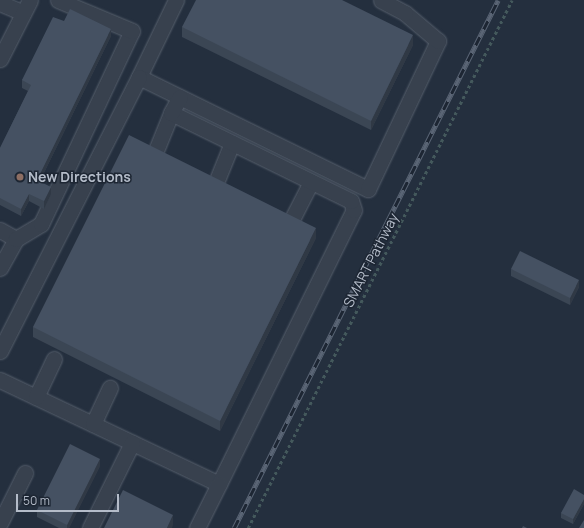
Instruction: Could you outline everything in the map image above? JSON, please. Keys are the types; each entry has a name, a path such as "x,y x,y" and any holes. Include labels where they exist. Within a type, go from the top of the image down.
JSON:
{"street":[{"path":"0,268 16,239 41,224 132,31 58,0"},
{"path":"0,351 139,77 176,0"},
{"path":"139,77 368,190 438,41 405,6 381,0"},
{"path":"0,3 26,7 0,59"},
{"path":"157,148 171,114 180,97"},
{"path":"171,114 351,201 354,210 197,528"},
{"path":"217,180 232,143"},
{"path":"291,221 311,182"},
{"path":"0,230 16,239"},
{"path":"36,397 54,359"},
{"path":"0,380 219,484"},
{"path":"93,424 110,388"},
{"path":"90,528 132,443"},
{"path":"0,523 25,474"}],"path":[{"name":"SMART Pathway","path":"248,528 512,0"}],"building":[{"path":"196,0 342,0 413,35 371,121 182,27"},
{"path":"70,9 111,29 37,180 51,187 44,201 29,194 21,209 0,198 0,148 31,85 22,80 53,17 64,21"},
{"path":"129,135 316,228 220,421 33,327"},
{"path":"520,251 579,280 570,298 511,269"},
{"path":"70,444 100,459 67,525 37,510"},
{"path":"574,489 584,495 584,499 573,519 561,513"},
{"path":"123,490 173,515 167,528 104,528"},
{"path":"584,520 584,528 579,528"}],"railway":[{"path":"234,528 498,0"}],"place":[{"name":"New Directions","path":"20,177"}]}
